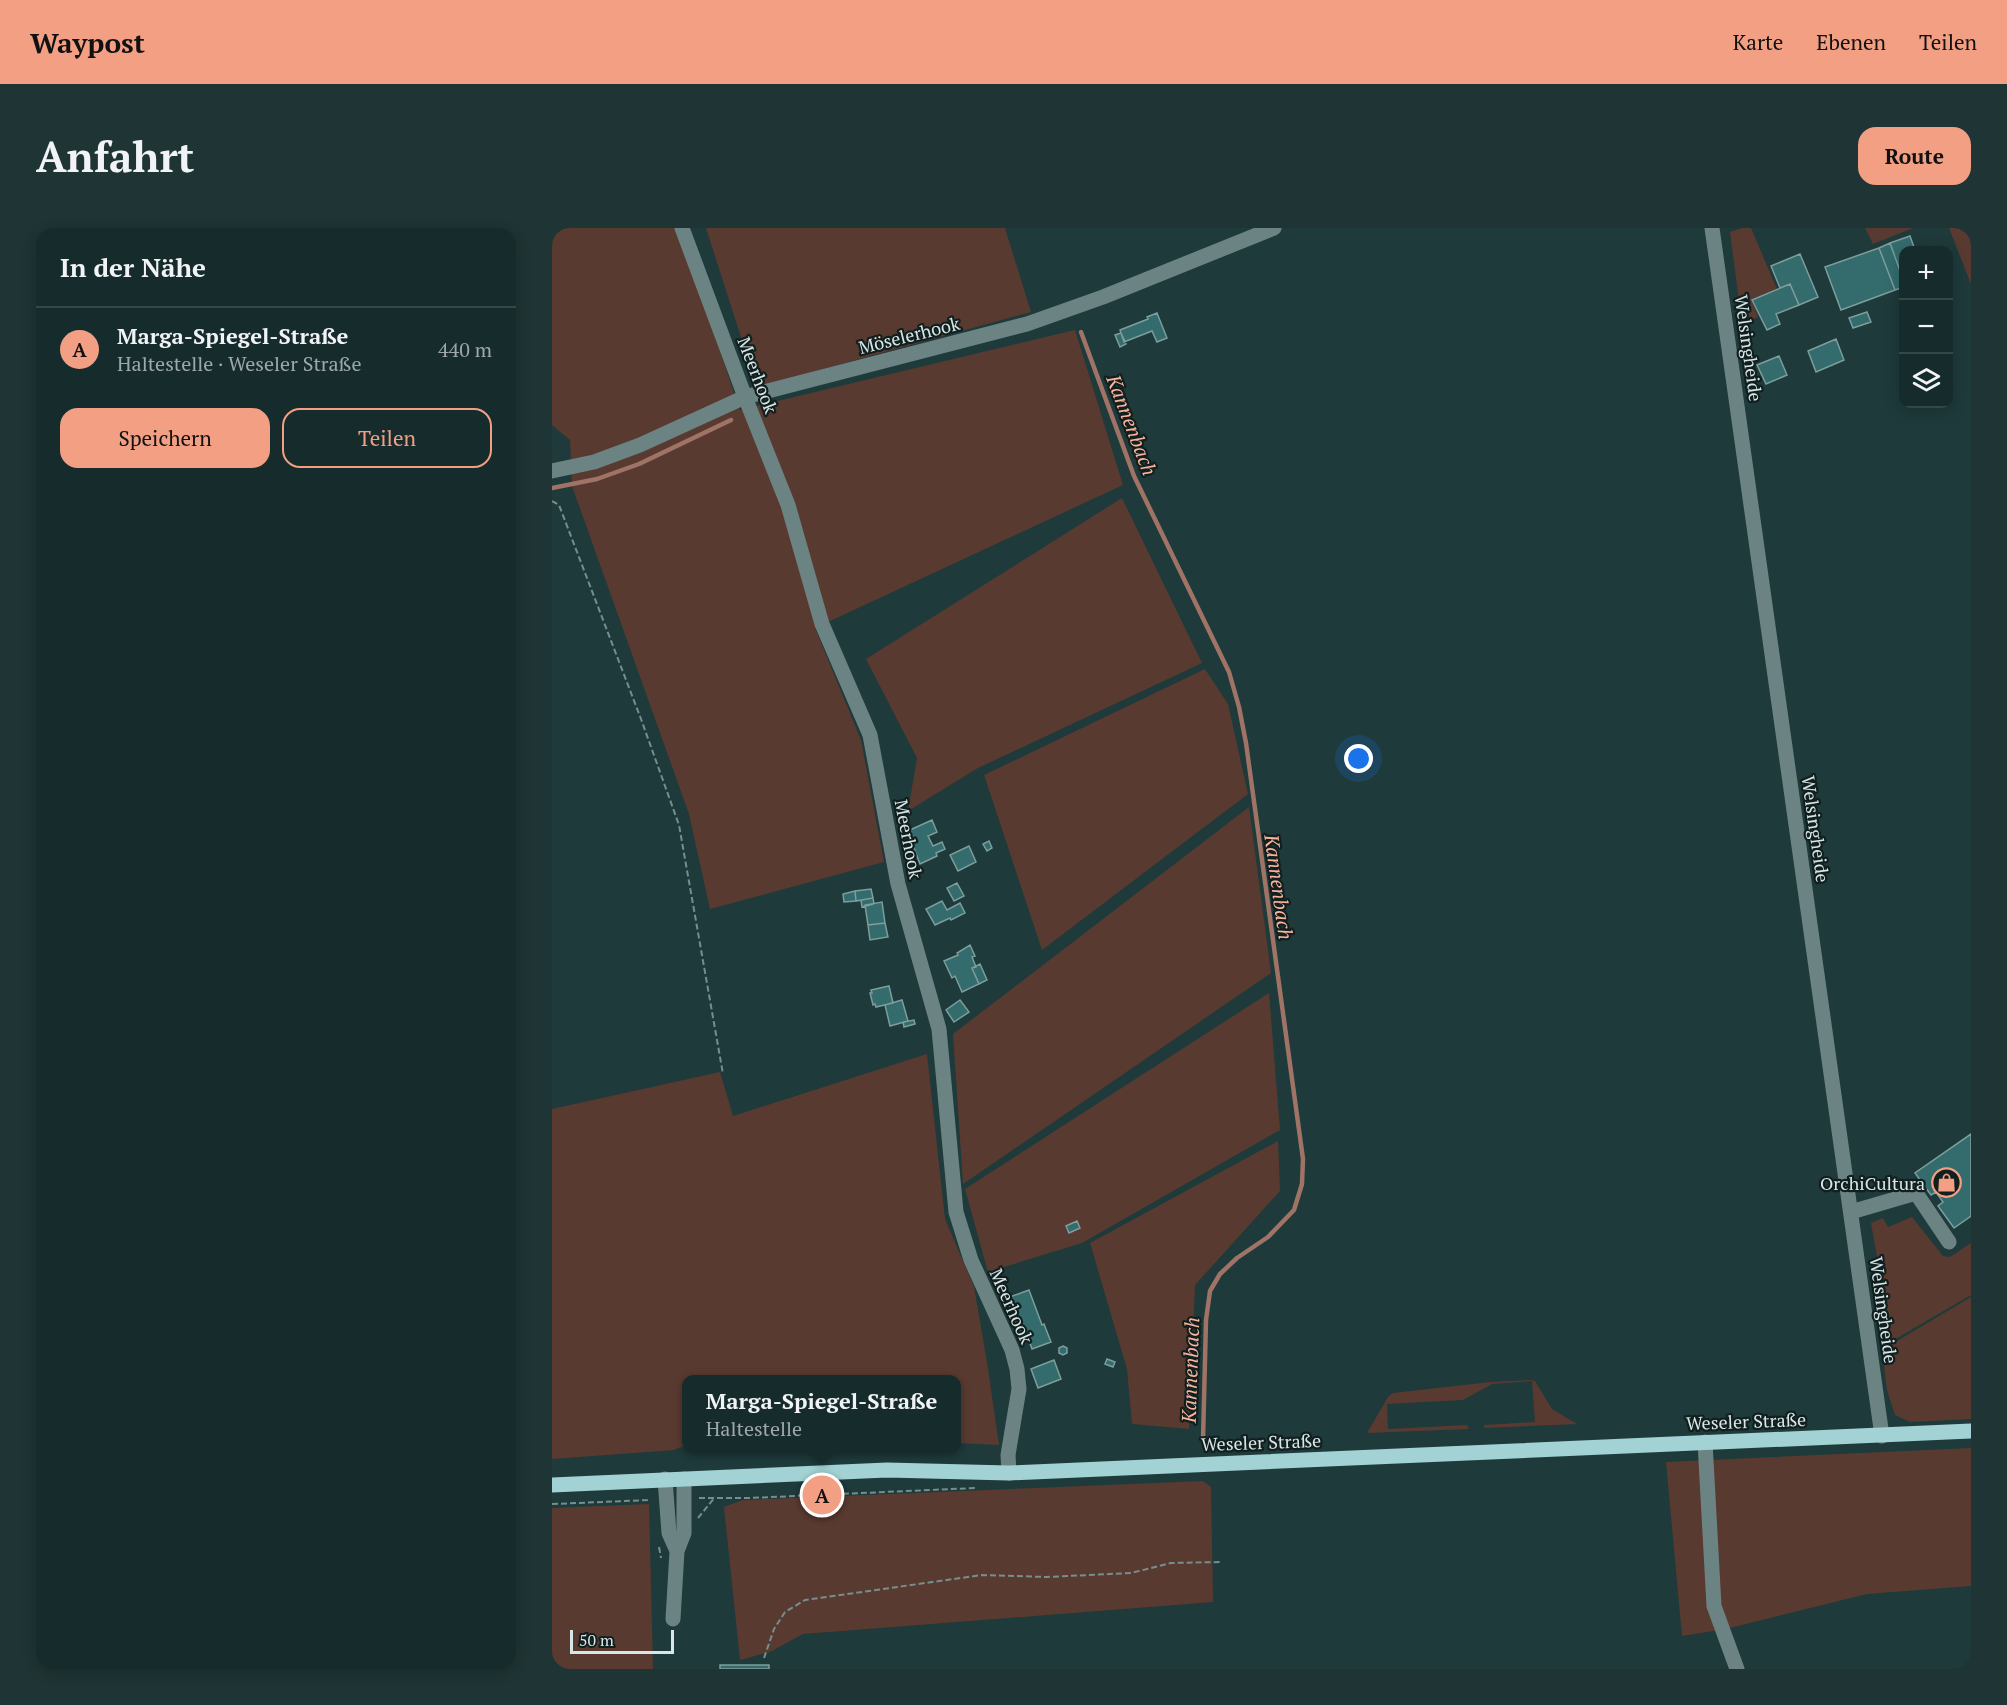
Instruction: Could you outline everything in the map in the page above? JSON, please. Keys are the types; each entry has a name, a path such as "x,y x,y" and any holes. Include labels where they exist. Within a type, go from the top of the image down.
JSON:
{"main road":[{"name":"Weseler Straße","path":"552,1485 887,1470 1009,1473 1971,1431"}],"street":[{"name":"Meerhook","path":"682,228 788,505 822,624 870,735 898,884 939,1029 956,1212 971,1260 1012,1350 1017,1370 1019,1389 1008,1455 1009,1473"},
{"name":"Möselerhook","path":"552,471 594,462 640,445 745,397 1027,324 1103,297 1274,228"},
{"name":"Welsingheide","path":"1712,228 1882,1436"},
{"path":"1851,1212 1916,1193 1949,1242"},
{"path":"1705,1442 1714,1606 1737,1669"},
{"path":"664,1479 669,1533 677,1551"},
{"path":"673,1619 677,1551 684,1533 684,1479"}],"path":[{"path":"552,501 559,505 641,718 679,825 723,1074"},
{"path":"764,1658 774,1629 784,1612 805,1600 982,1575 1047,1577 1131,1573 1172,1563 1220,1562"}],"shaded area":[{"path":"552,228 678,228 740,410 1075,330 1123,485 815,628 861,740 884,862 710,909 689,814 572,486 570,440 552,425"},
{"path":"706,228 1005,228 1031,312 757,387"},
{"path":"1751,228 1777,289 1751,299 1758,317 1742,324 1730,232"},
{"path":"1865,228 1913,228 1873,244"},
{"path":"1949,228 1971,228 1971,284"},
{"path":"1122,498 1202,663 978,768 908,811 917,758 866,659"},
{"path":"1205,669 1228,704 1248,794 1042,950 984,775"},
{"path":"1249,807 1271,973 963,1184 953,1034"},
{"path":"1269,993 1280,1130 1082,1243 988,1272 965,1189"},
{"path":"927,1054 945,1219 974,1287 999,1445 961,1443 961,1375 682,1375 682,1447 674,1450 552,1459 552,1109 720,1072 733,1116"},
{"path":"1278,1141 1280,1191 1195,1285 1189,1429 1132,1424 1127,1369 1090,1243"},
{"path":"1912,1217 1943,1256 1950,1257 1971,1243 1971,1295 1892,1341 1871,1223 1883,1218 1888,1227"},
{"path":"1971,1297 1971,1419 1910,1422 1895,1415 1887,1390 1882,1350"},
{"path":"1531,1380 1535,1381 1552,1409 1577,1424 1484,1428 1484,1425 1535,1422 1532,1381 1492,1384 1463,1400 1387,1404 1388,1429 1467,1425 1469,1429 1367,1433 1388,1397 1393,1393 1490,1382"},
{"path":"1971,1448 1971,1586 1867,1594 1726,1629 1682,1636 1666,1462"},
{"path":"1203,1481 1211,1487 1213,1602 803,1634 770,1652 740,1660 724,1507 743,1500"},
{"path":"649,1504 653,1669 552,1669 552,1508"}],"building":[{"path":"1910,236 1914,246 1899,246 1899,268 1890,243"},
{"path":"1890,243 1899,268 1899,289 1895,290 1879,248"},
{"path":"1879,248 1895,290 1841,310 1825,267"},
{"path":"1800,254 1818,297 1799,305 1790,284 1780,288 1771,266"},
{"path":"1790,284 1799,305 1776,314 1780,324 1767,330 1752,300"},
{"path":"1867,312 1871,322 1853,328 1849,318"},
{"path":"1157,313 1167,338 1157,342 1152,331 1124,342 1120,330"},
{"path":"1121,333 1126,344 1120,347 1115,335"},
{"path":"1836,339 1844,360 1816,372 1808,351"},
{"path":"1779,356 1787,375 1766,384 1757,365"},
{"path":"932,820 937,832 928,836 933,846 942,842 945,849 936,853 937,856 920,864 910,830"},
{"path":"989,841 992,848 987,851 983,844"},
{"path":"969,846 976,862 958,871 950,855"},
{"path":"957,883 964,896 954,901 947,888"},
{"path":"871,889 873,898 856,901 855,891"},
{"path":"855,891 856,901 844,902 843,894"},
{"path":"873,898 874,904 862,907 861,900"},
{"path":"942,901 947,910 960,903 965,913 935,925 926,909"},
{"path":"882,902 885,923 868,925 865,905"},
{"path":"885,923 888,937 870,940 868,925"},
{"path":"970,945 975,956 972,957 976,967 972,968 979,984 962,992 955,976 952,978 944,961 958,955 957,953"},
{"path":"980,964 987,980 979,984 972,968"},
{"path":"889,986 893,1003 876,1007 875,1004 873,1005 871,990"},
{"path":"902,1000 908,1021 890,1026 885,1005"},
{"path":"960,1000 969,1012 954,1022 946,1010"},
{"path":"914,1020 915,1024 904,1027 903,1022"},
{"name":"OrchiCultura","path":"1971,1134 1971,1216 1954,1228 1938,1206 1943,1202 1936,1192 1931,1195 1915,1173"},
{"path":"1077,1221 1080,1228 1069,1233 1066,1226"},
{"path":"1029,1290 1051,1342 1032,1349 1026,1332 1020,1334 1007,1298"},
{"path":"1063,1346 1067,1348 1067,1353 1063,1355 1059,1353 1059,1348"},
{"path":"1107,1359 1115,1362 1113,1367 1105,1364"},
{"path":"1054,1360 1061,1379 1038,1388 1031,1369"},
{"path":"720,1665 769,1665 769,1669 720,1669"}],"waterway":[{"name":"Kannenbach","path":"1081,332 1134,476 1229,672 1239,707 1246,743 1303,1159 1302,1184 1294,1210 1268,1237 1237,1258 1220,1274 1210,1291 1206,1320 1203,1440"},
{"path":"552,488 597,479 639,464 731,420"}],"place":[{"name":"OrchiCultura","path":"1946,1183"},
{"name":"Marga-Spiegel-Straße","path":"822,1495"}]}
